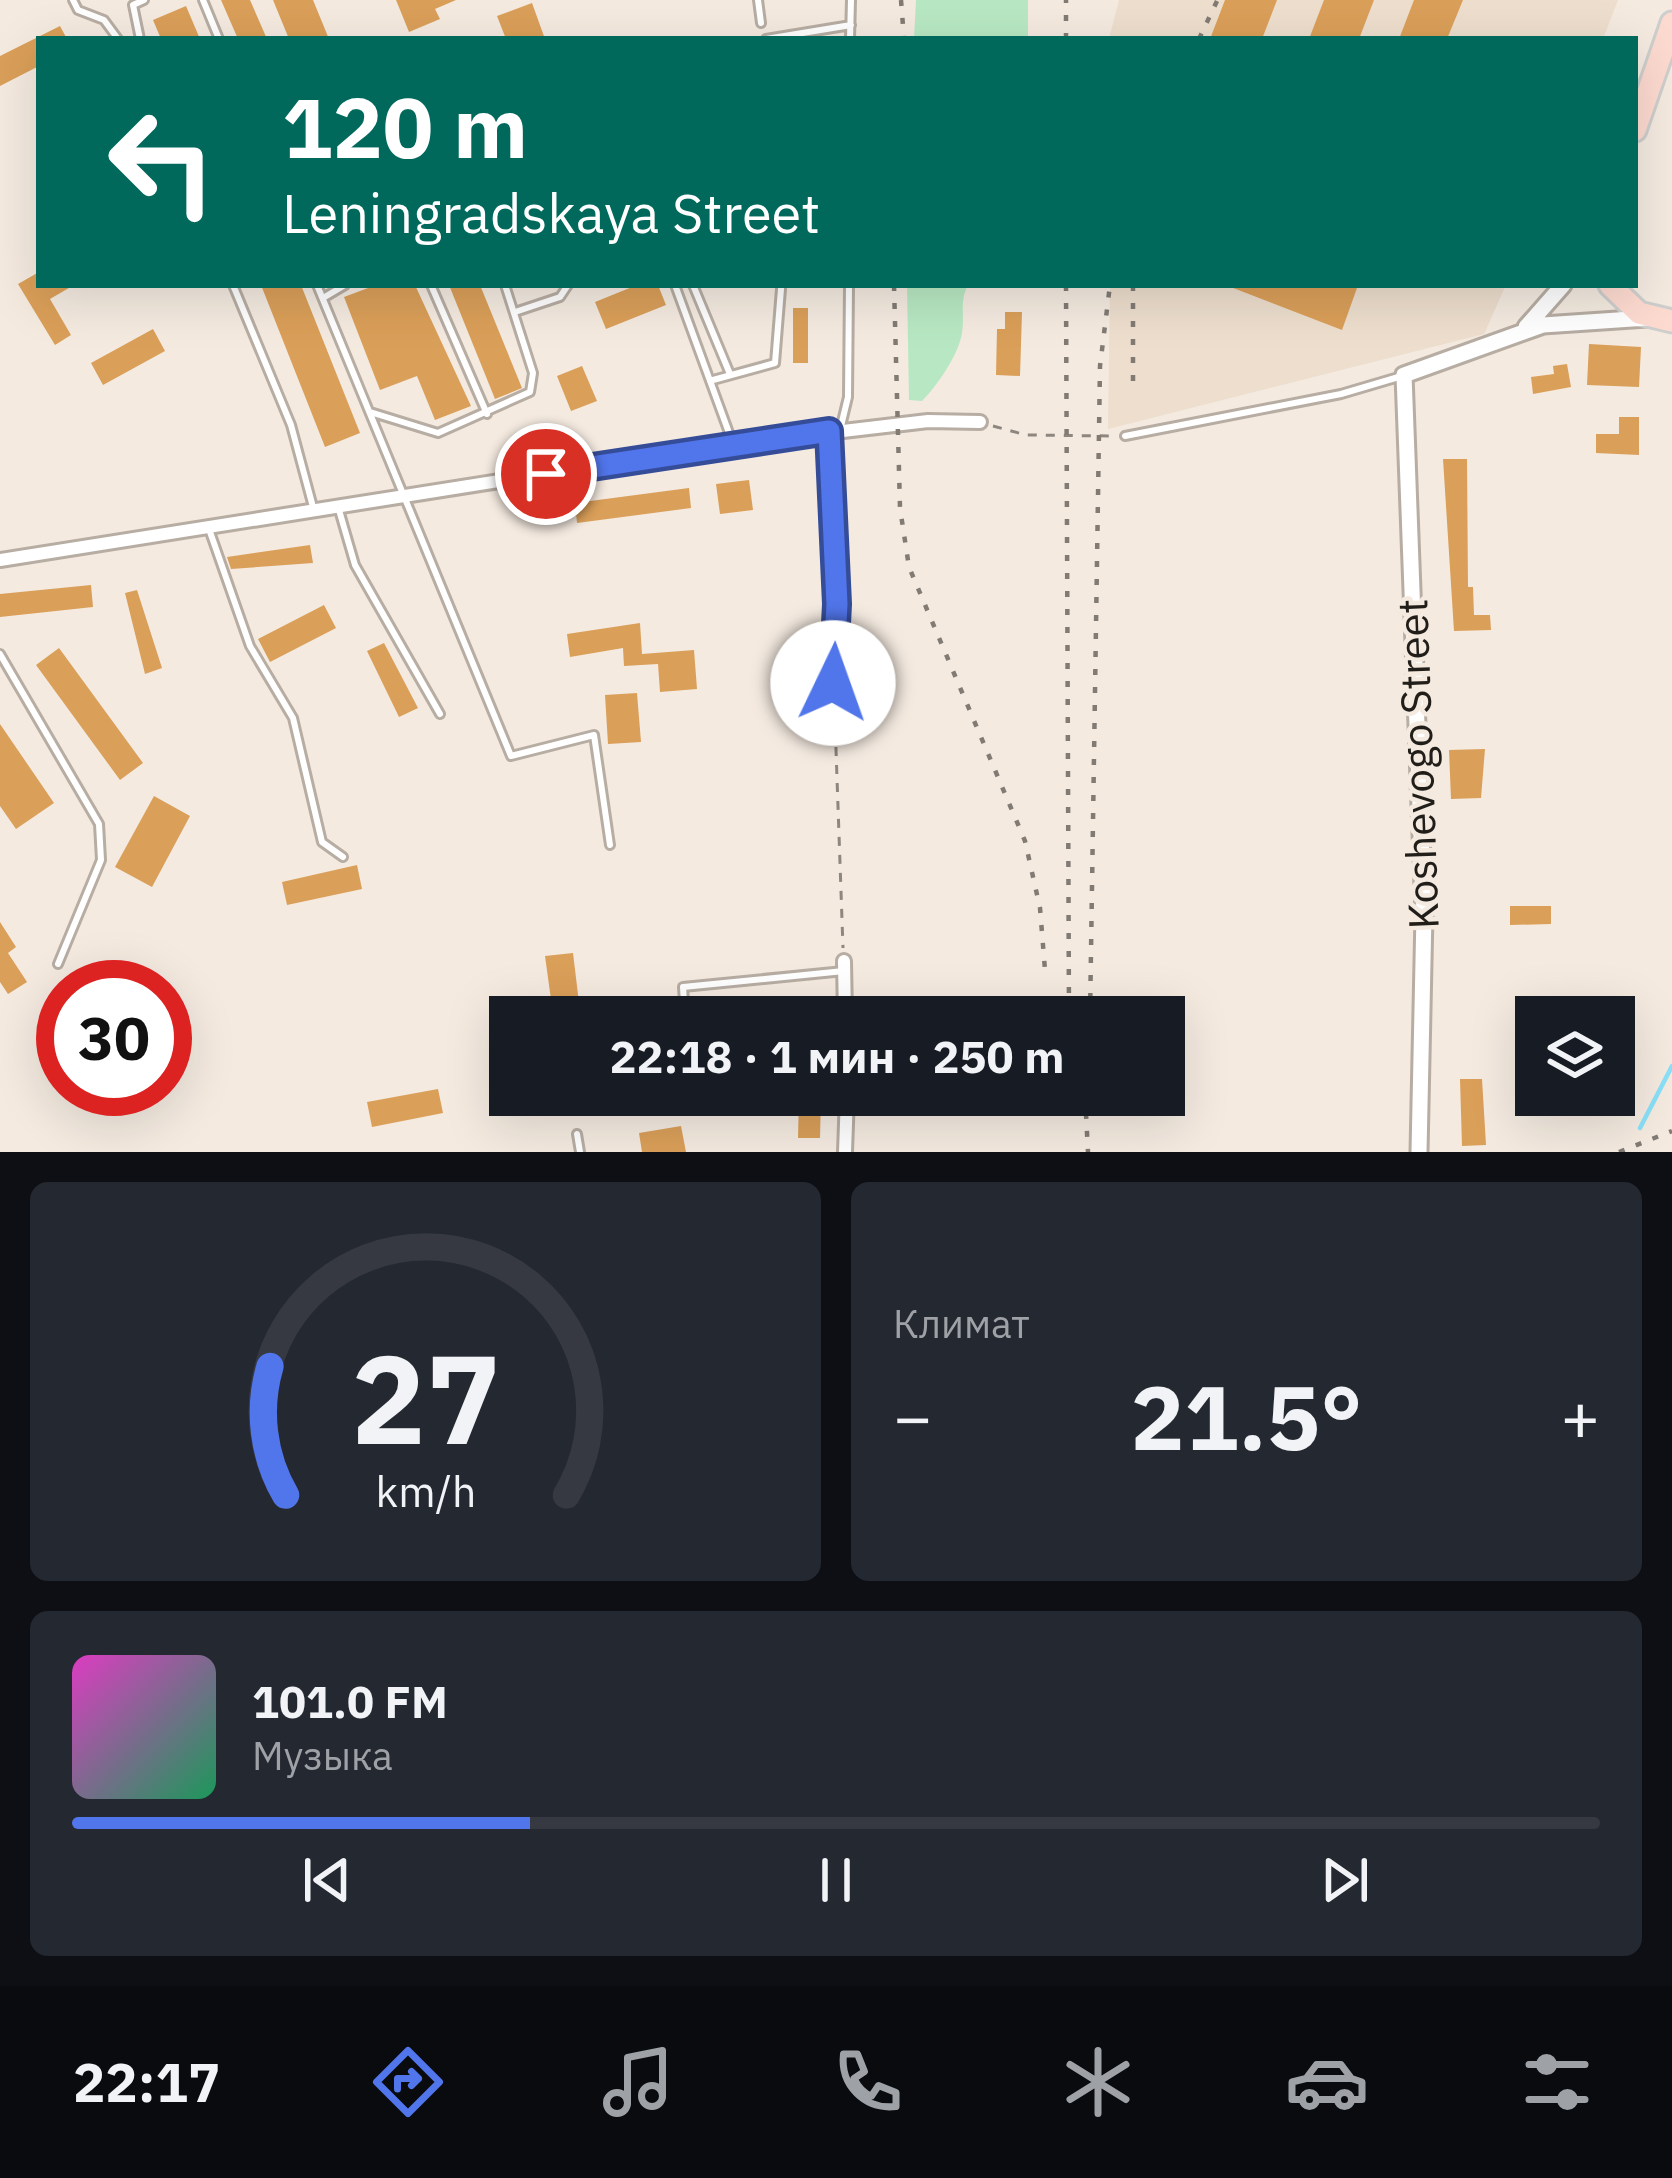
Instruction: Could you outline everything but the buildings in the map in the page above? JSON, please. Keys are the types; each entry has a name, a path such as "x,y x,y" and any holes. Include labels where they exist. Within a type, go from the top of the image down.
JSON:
{"main road":[{"path":"1638,121 1672,23"},
{"path":"1612,288 1624,304 1664,320"}],"street":[{"path":"1521,331 1560,288"},
{"path":"1404,375 1521,331 1619,316 1664,320"},
{"name":"Koshevogo Street","path":"1404,375 1424,914 1418,1152"},
{"path":"0,560 733,444 928,421 980,422"},
{"path":"833,683 835,431"},
{"path":"844,966 845,996"},
{"path":"845,1152 846,1116"}],"lane":[{"path":"73,0 79,10 104,20 116,36"},
{"path":"139,36 131,3 144,0"},
{"path":"203,0 218,36"},
{"path":"758,0 761,23"},
{"path":"850,36 851,0"},
{"path":"784,36 850,25"},
{"path":"234,288 291,425 313,510"},
{"path":"318,288 511,756 594,735 610,845"},
{"path":"322,298 340,288"},
{"path":"432,288 487,415"},
{"path":"370,412 437,433 487,415 530,392 533,373 506,288"},
{"path":"515,312 560,297 566,288"},
{"path":"676,288 733,444"},
{"path":"694,288 730,374"},
{"path":"835,431 848,397 849,288"},
{"path":"713,380 775,363 781,289"},
{"path":"1125,436 1319,399 1404,375"},
{"path":"338,506 355,565 440,714"},
{"path":"208,526 250,646 293,718 322,842 343,857"},
{"path":"0,654 99,824 100,860 60,960"},
{"path":"684,996 683,987 844,966"},
{"path":"577,1135 580,1152"}],"path":[{"path":"980,422 1026,435 1108,437"},
{"path":"833,683 844,966"}],"shaded area":[{"path":"1119,0 1618,0 1604,36 1110,36"},
{"path":"1110,288 1505,288 1484,334 1108,429"}],"green space":[{"path":"916,0 1028,0 1028,36 914,36"},
{"path":"907,288 966,288 957,350 922,401 909,400"}],"waterway":[{"path":"1640,1128 1672,1066"}],"railway":[{"path":"901,0 904,36"},
{"path":"1066,0 1066,36"},
{"path":"1200,36 1217,1"},
{"path":"894,288 900,508 909,567 1025,841 1040,908 1045,970"},
{"path":"1066,288 1069,996"},
{"path":"1090,996 1100,366 1110,288"},
{"path":"1133,288 1133,388"},
{"path":"1086,1116 1088,1152"},
{"path":"1619,1152 1672,1131"}],"route":[{"path":"546,474 829,431 837,604 833,683"}]}
